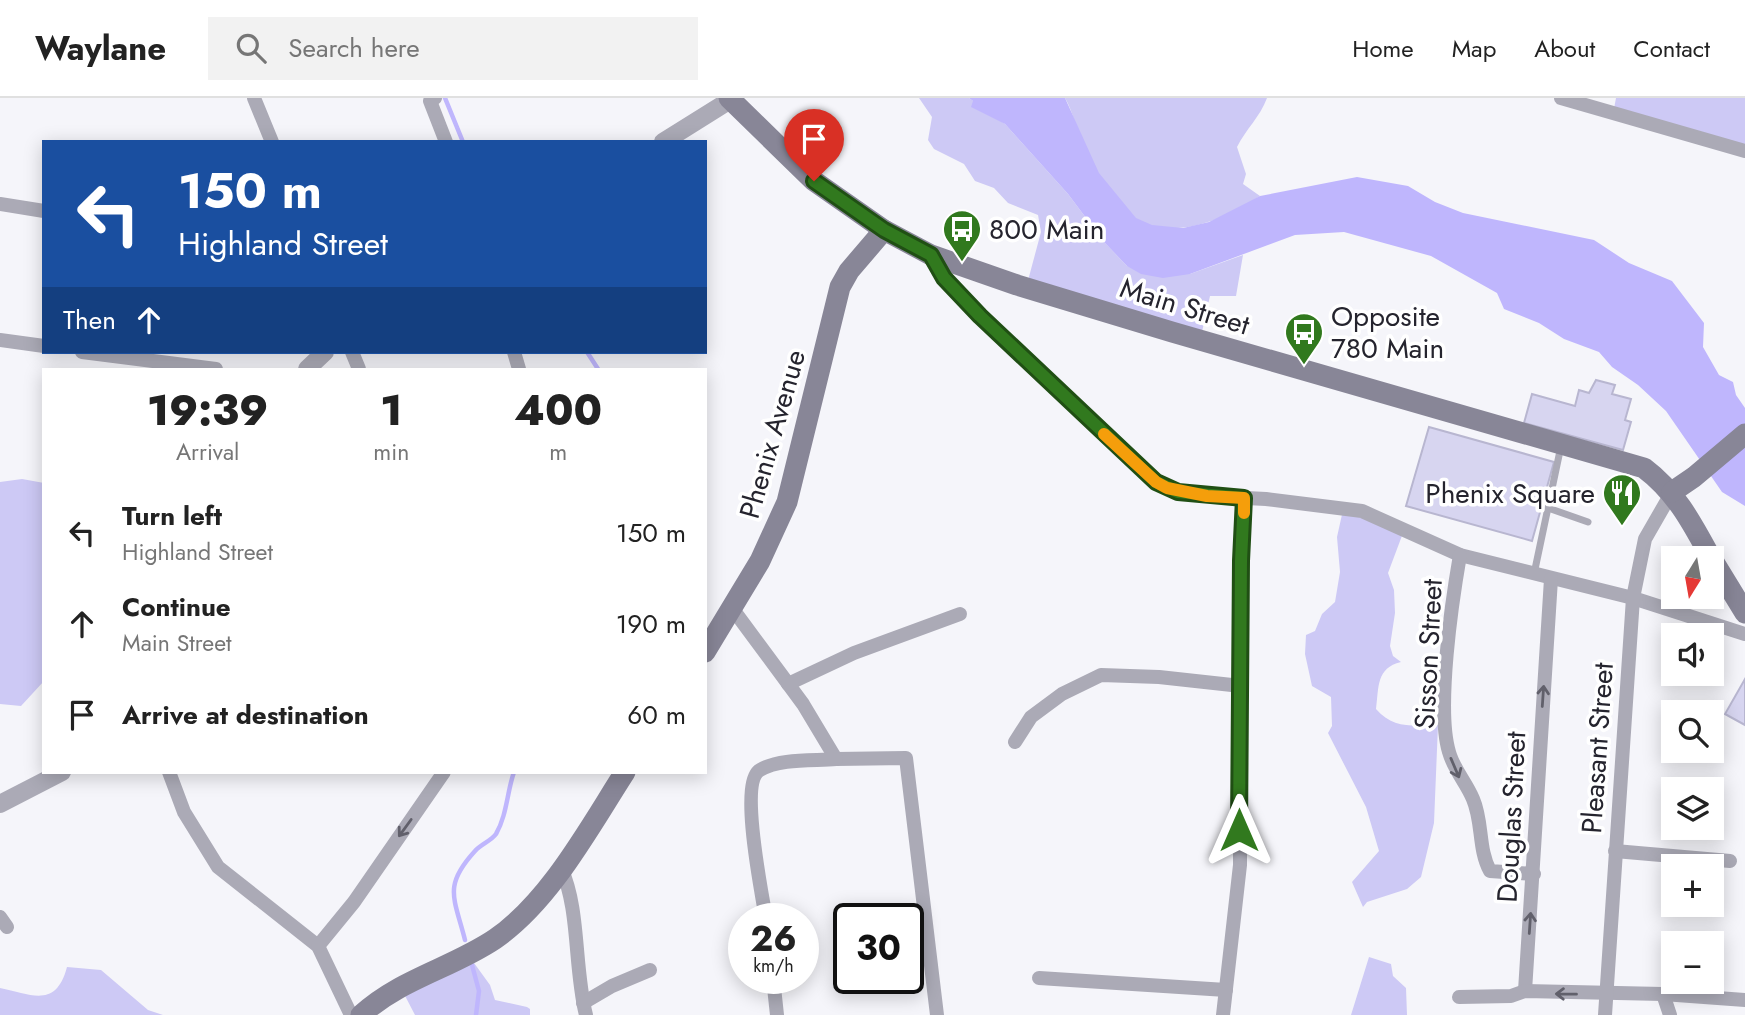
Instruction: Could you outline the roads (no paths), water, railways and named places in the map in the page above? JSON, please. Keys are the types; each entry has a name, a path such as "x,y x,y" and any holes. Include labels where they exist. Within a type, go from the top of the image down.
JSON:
{"main road":[{"name":"Main Street","path":"730,99 814,181 884,230 931,255 1017,285 1172,332 1644,468 1672,492 1703,546"},
{"name":"Phenix Avenue","path":"707,649 760,561 787,502 840,287 849,271 884,230"},
{"path":"1672,492 1695,477 1745,434"},
{"name":"Main Street","path":"1724,580 1745,613"},
{"path":"361,1015 386,995 492,941 528,913 624,774"}],"street":[{"path":"254,98 271,140"},
{"path":"1561,98 1745,150"},
{"path":"431,99 445,140"},
{"path":"666,140 730,99"},
{"path":"0,204 42,211"},
{"path":"931,255 944,278 980,316 1156,482 1178,492 1362,511 1460,555 1633,598 1745,634"},
{"path":"0,340 42,346"},
{"path":"98,354 208,368"},
{"path":"308,368 324,354"},
{"name":"Pleasant Street","path":"1605,1015 1633,598 1645,539 1672,492"},
{"path":"1223,1015 1240,865 1244,498"},
{"name":"Sisson Street","path":"1460,555 1452,602 1447,678 1448,748 1456,773 1473,799 1484,860 1490,871 1534,874"},
{"name":"Douglas Street","path":"1525,991 1551,579"},
{"path":"732,608 788,684 836,759"},
{"path":"788,684 857,652 960,614"},
{"path":"1015,742 1031,717 1062,694 1101,675 1159,677 1241,686"},
{"path":"764,903 751,808 753,778 759,770 774,765 836,759 906,758 937,1015"},
{"path":"0,804 58,774"},
{"path":"170,774 184,813 218,867 318,946 351,1015"},
{"path":"318,946 354,902 443,774"},
{"path":"1615,851 1730,861"},
{"path":"561,868 570,887 585,1009"},
{"path":"585,1009 612,986 650,970"},
{"path":"1039,978 1226,990"},
{"path":"1459,997 1511,996 1525,991 1661,994"},
{"path":"775,994 777,1015"},
{"path":"1670,1015 1663,994 1745,1000"}],"lane":[{"path":"1533,575 1562,444"},
{"path":"1548,508 1588,522"}],"waterway":[{"path":"445,98 462,140"},
{"path":"588,354 597,368"},
{"path":"465,940 455,902 455,883 458,874 475,851 496,834 513,774"},
{"path":"472,965 479,991 476,1015"}],"place":[{"name":"800 Main","path":"962,263"},
{"name":"Opposite 780 Main","path":"1304,366"},
{"name":"Phenix Square","path":"1622,527"}]}
